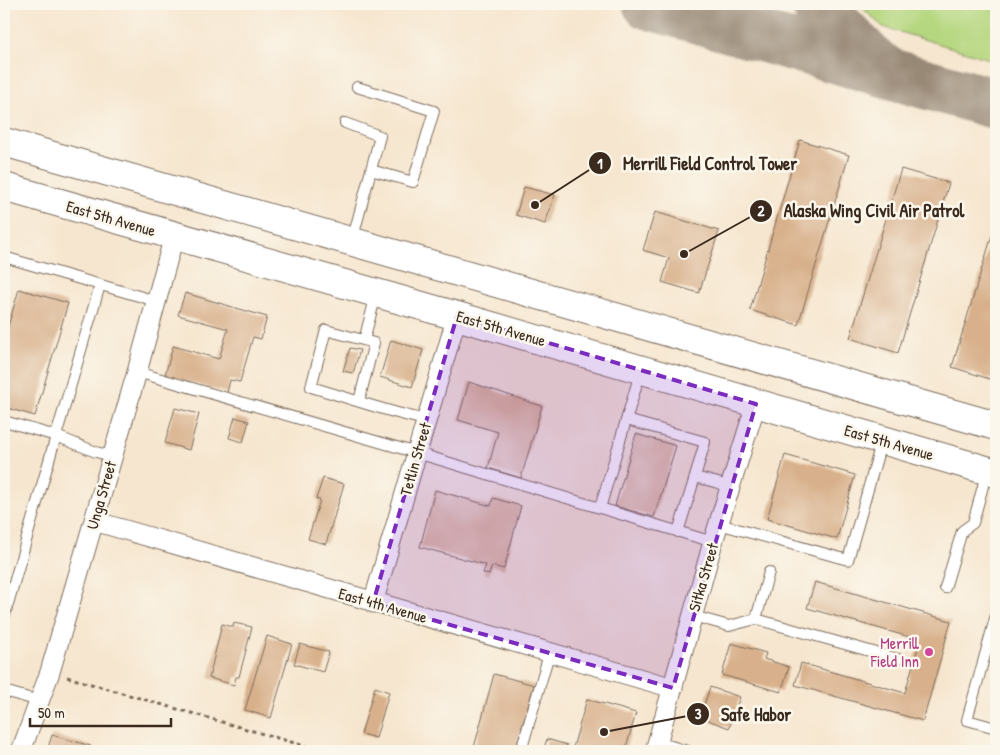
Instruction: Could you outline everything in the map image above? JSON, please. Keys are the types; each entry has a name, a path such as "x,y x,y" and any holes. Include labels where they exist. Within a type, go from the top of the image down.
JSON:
{"highway":[{"path":"4,142 996,426"},
{"name":"East 5th Avenue","path":"4,187 458,316 992,472"}],"street":[{"name":"Unga Street","path":"21,751 50,672 137,372 174,236"},
{"name":"Tetlin Street","path":"373,602 458,316"},
{"name":"Sitka Street","path":"656,747 716,533 756,404"},
{"name":"East 4th Avenue","path":"94,521 549,654 673,688"}],"lane":[{"path":"357,87 434,111 413,182 371,170"},
{"path":"346,123 380,136 351,242"},
{"path":"4,257 156,301"},
{"path":"4,618 100,285"},
{"path":"364,340 376,293"},
{"path":"359,401 374,343 326,330 311,386 359,401 426,420"},
{"path":"600,508 641,370"},
{"path":"137,372 417,453 678,532 716,533 848,560 882,440"},
{"path":"627,420 705,442 678,532"},
{"path":"4,421 56,436 96,452 112,456"},
{"path":"946,588 962,531 973,522 992,472"},
{"path":"695,477 730,486"},
{"path":"756,619 769,572"},
{"path":"996,615 967,720 996,728"},
{"path":"692,616 729,626 756,619 898,659"},
{"path":"521,751 549,654"},
{"path":"4,691 39,702"},
{"path":"656,747 688,751"}],"path":[{"path":"50,672 322,751"}],"highlighted area":[{"path":"457,316 756,404 673,688 373,603"}],"green space":[{"path":"858,4 996,4 996,61 883,27"}],"building":[{"path":"800,140 849,155 798,325 750,310"},
{"path":"901,169 949,183 898,353 850,338"},
{"path":"524,187 555,195 545,224 516,215"},
{"path":"655,212 719,231 699,293 662,282 669,258 643,250"},
{"path":"996,222 996,381 952,367"},
{"path":"19,289 68,303 35,416 4,407 4,340"},
{"path":"185,293 267,317 261,339 253,337 240,382 230,380 227,393 165,375 173,346 219,359 228,329 178,315"},
{"path":"391,340 423,350 412,387 380,377"},
{"path":"350,348 360,350 353,373 343,371"},
{"path":"469,382 542,406 521,478 488,468 498,432 458,420"},
{"path":"175,408 199,414 189,450 165,443"},
{"path":"235,417 249,421 243,442 229,438"},
{"path":"636,434 676,446 654,517 615,506"},
{"path":"785,455 855,475 837,539 767,519"},
{"path":"323,478 344,484 326,544 308,539 320,500 316,499"},
{"path":"435,490 491,506 493,498 521,506 504,569 492,566 489,575 483,573 486,565 420,547"},
{"name":"Merrill Field Inn","path":"815,582 951,621 923,721 795,685 801,663 905,693 920,640 807,608"},
{"path":"234,623 252,627 239,677 236,677 234,685 209,678 222,624 233,627"},
{"path":"267,636 292,644 271,718 245,710"},
{"path":"731,643 766,653 764,659 789,667 781,692 722,675"},
{"path":"300,644 329,652 323,672 294,664"},
{"path":"494,674 534,685 515,751 473,751"},
{"path":"375,687 389,692 376,738 361,734"},
{"path":"710,687 740,697 729,728 700,717"},
{"path":"587,699 636,713 625,751 572,751"},
{"path":"52,735 91,746 89,751 47,751"},
{"path":"547,739 567,745 565,751 543,751"}],"taxiway":[{"path":"648,4 996,104"},
{"path":"816,4 872,61 882,68"}],"place":[{"name":"Merrill Field Control Tower","path":"535,205"},
{"name":"Alaska Wing Civil Air Patrol","path":"684,254"},
{"name":"Merrill Field Inn","path":"929,652"},
{"name":"Safe Habor","path":"604,732"}]}
